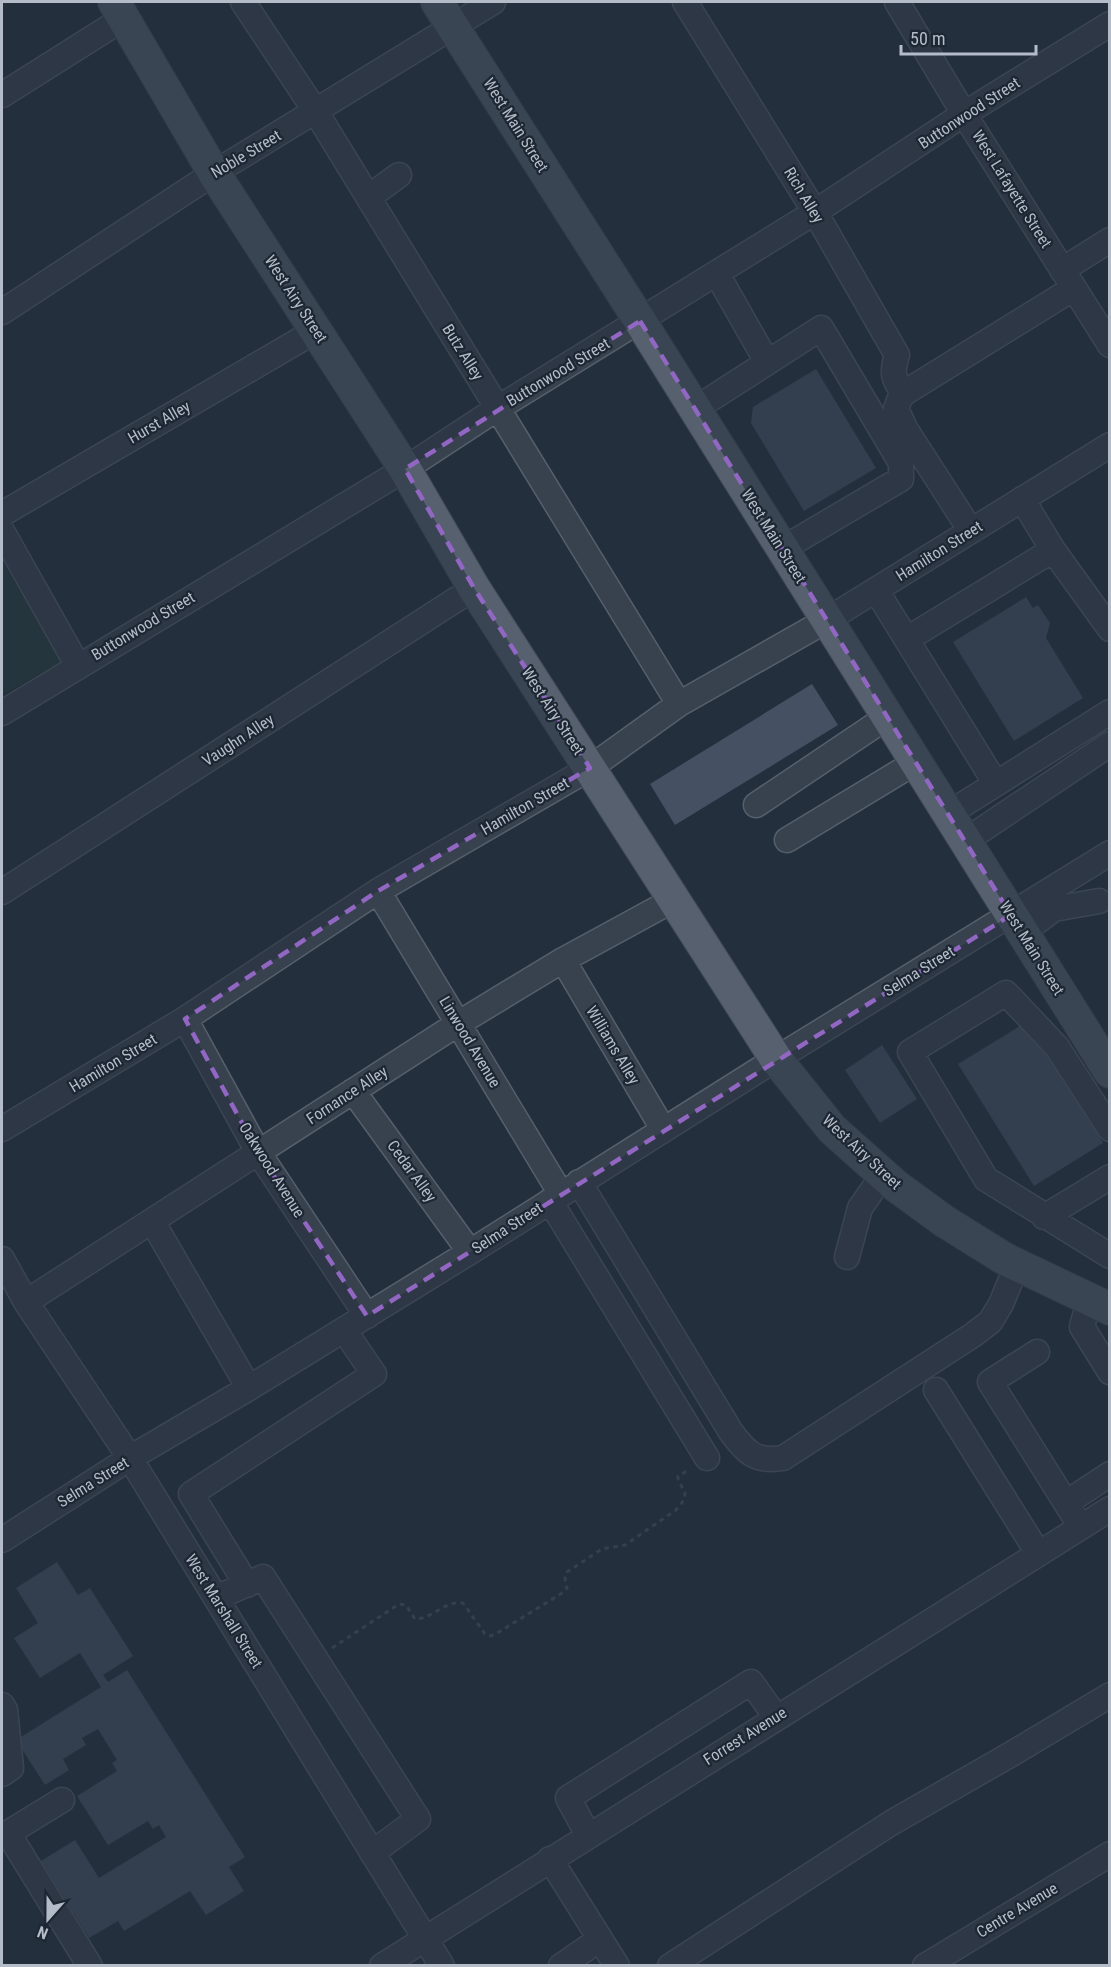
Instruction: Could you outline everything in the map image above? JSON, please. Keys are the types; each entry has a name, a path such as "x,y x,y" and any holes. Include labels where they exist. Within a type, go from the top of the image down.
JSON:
{"main road":[{"name":"West Airy Street","path":"123,8 214,173 317,330 405,469 474,588 776,1059 832,1129 883,1174 944,1221 1017,1265 1099,1304"},
{"name":"West Main Street","path":"445,13 1110,1072"}],"street":[{"name":"Butz Alley","path":"243,2 369,197 679,704"},
{"name":"Noble Street","path":"2,312 214,173 316,112 445,13 493,2"},
{"name":"Rich Alley","path":"685,2 815,212 897,355 893,370 895,384 904,393"},
{"name":"West Lafayette Street","path":"897,2 964,114 1110,345"},
{"path":"2,95 123,8"},
{"name":"Buttonwood Street","path":"2,713 405,469 498,408 717,274 964,114 1110,24"},
{"path":"369,197 399,175"},
{"path":"971,531 906,430 896,409 901,395 1068,279 1110,240"},
{"path":"717,274 767,363"},
{"path":"695,409 821,328 901,463 901,479 782,549"},
{"name":"Hurst Alley","path":"2,514 317,330"},
{"name":"Hamilton Street","path":"2,1128 185,1020 378,891 590,768 679,704 827,621 1110,445"},
{"path":"1022,500 1053,550 1110,629"},
{"path":"2,531 78,666"},
{"path":"907,639 1053,550"},
{"name":"Vaughn Alley","path":"2,892 474,588"},
{"path":"876,590 996,784"},
{"path":"948,814 1110,712"},
{"path":"756,805 887,717"},
{"path":"965,841 1110,744"},
{"path":"788,840 916,762"},
{"path":"1016,924 1110,853"},
{"name":"Linwood Avenue","path":"378,891 563,1192"},
{"name":"Fornance Alley","path":"26,1302 459,1023 563,960 675,899"},
{"path":"1016,924 1054,909 1099,901"},
{"name":"Selma Street","path":"2,1540 130,1458 249,1389 470,1252 776,1059 1016,924"},
{"name":"Williams Alley","path":"563,960 663,1130"},
{"path":"1110,1129 1058,1047 1006,993 910,1052 986,1179 1110,1256"},
{"name":"Oakwood Avenue","path":"185,1020 258,1152 367,1316"},
{"name":"Cedar Alley","path":"353,1091 470,1252"},
{"path":"847,1257 860,1208 883,1174"},
{"path":"1044,1217 1107,1186"},
{"path":"563,1192 731,1432 744,1449 756,1458 769,1460 783,1458 973,1335 990,1322 1001,1304 1017,1265"},
{"path":"563,1192 707,1458"},
{"path":"152,1221 249,1389"},
{"name":"West Marshall Street","path":"2,1259 26,1302 130,1458 424,1940 442,1965"},
{"path":"1099,1304 1082,1327 1110,1372"},
{"path":"247,1585 191,1494 374,1374 344,1330"},
{"path":"1037,1352 990,1382 1081,1527"},
{"path":"936,1390 1038,1553"},
{"path":"1066,1503 1110,1474"},
{"name":"Forrest Avenue","path":"382,1965 1110,1509"},
{"path":"216,1598 263,1577 418,1819 372,1852"},
{"path":"588,1835 568,1798 741,1688 751,1682 776,1717"},
{"path":"670,1965 891,1823 1110,1695"},
{"path":"2,1705 11,1767 2,1774"},
{"path":"62,1800 5,1835 90,1965"},
{"name":"Centre Avenue","path":"925,1965 1110,1854"},
{"path":"550,1858 617,1965"},
{"path":"561,1965 600,1939"}],"path":[{"path":"315,1659 399,1604 406,1605 415,1619 423,1619 454,1601 463,1603 485,1634 494,1635 564,1592 567,1588 565,1578 567,1572 602,1549 624,1545 676,1510 684,1500 685,1492 678,1476 707,1458"}],"highlighted area":[{"path":"640,321 1011,915 367,1316 258,1152 185,1019 378,891 590,768 474,588 405,469"}],"green space":[{"path":"2,561 63,661 2,695"}],"building":[{"path":"816,369 876,468 804,511 751,423 753,407"},
{"path":"1026,597 1033,608 1038,605 1050,623 1046,638 1083,698 1014,741 953,642"},
{"path":"812,684 838,725 675,825 650,784"},
{"path":"1028,1021 1103,1143 1034,1186 958,1064"},
{"path":"882,1045 917,1099 880,1123 845,1070"},
{"path":"57,1562 78,1595 90,1588 133,1656 103,1675 108,1682 127,1670 245,1857 229,1867 244,1891 206,1915 190,1891 124,1931 118,1921 89,1938 41,1861 75,1840 99,1878 166,1837 159,1825 153,1829 148,1821 108,1845 77,1796 117,1771 112,1763 117,1760 98,1729 82,1738 86,1745 63,1759 69,1770 45,1785 16,1740 101,1687 80,1653 40,1678 14,1638 38,1623 16,1588"}]}
